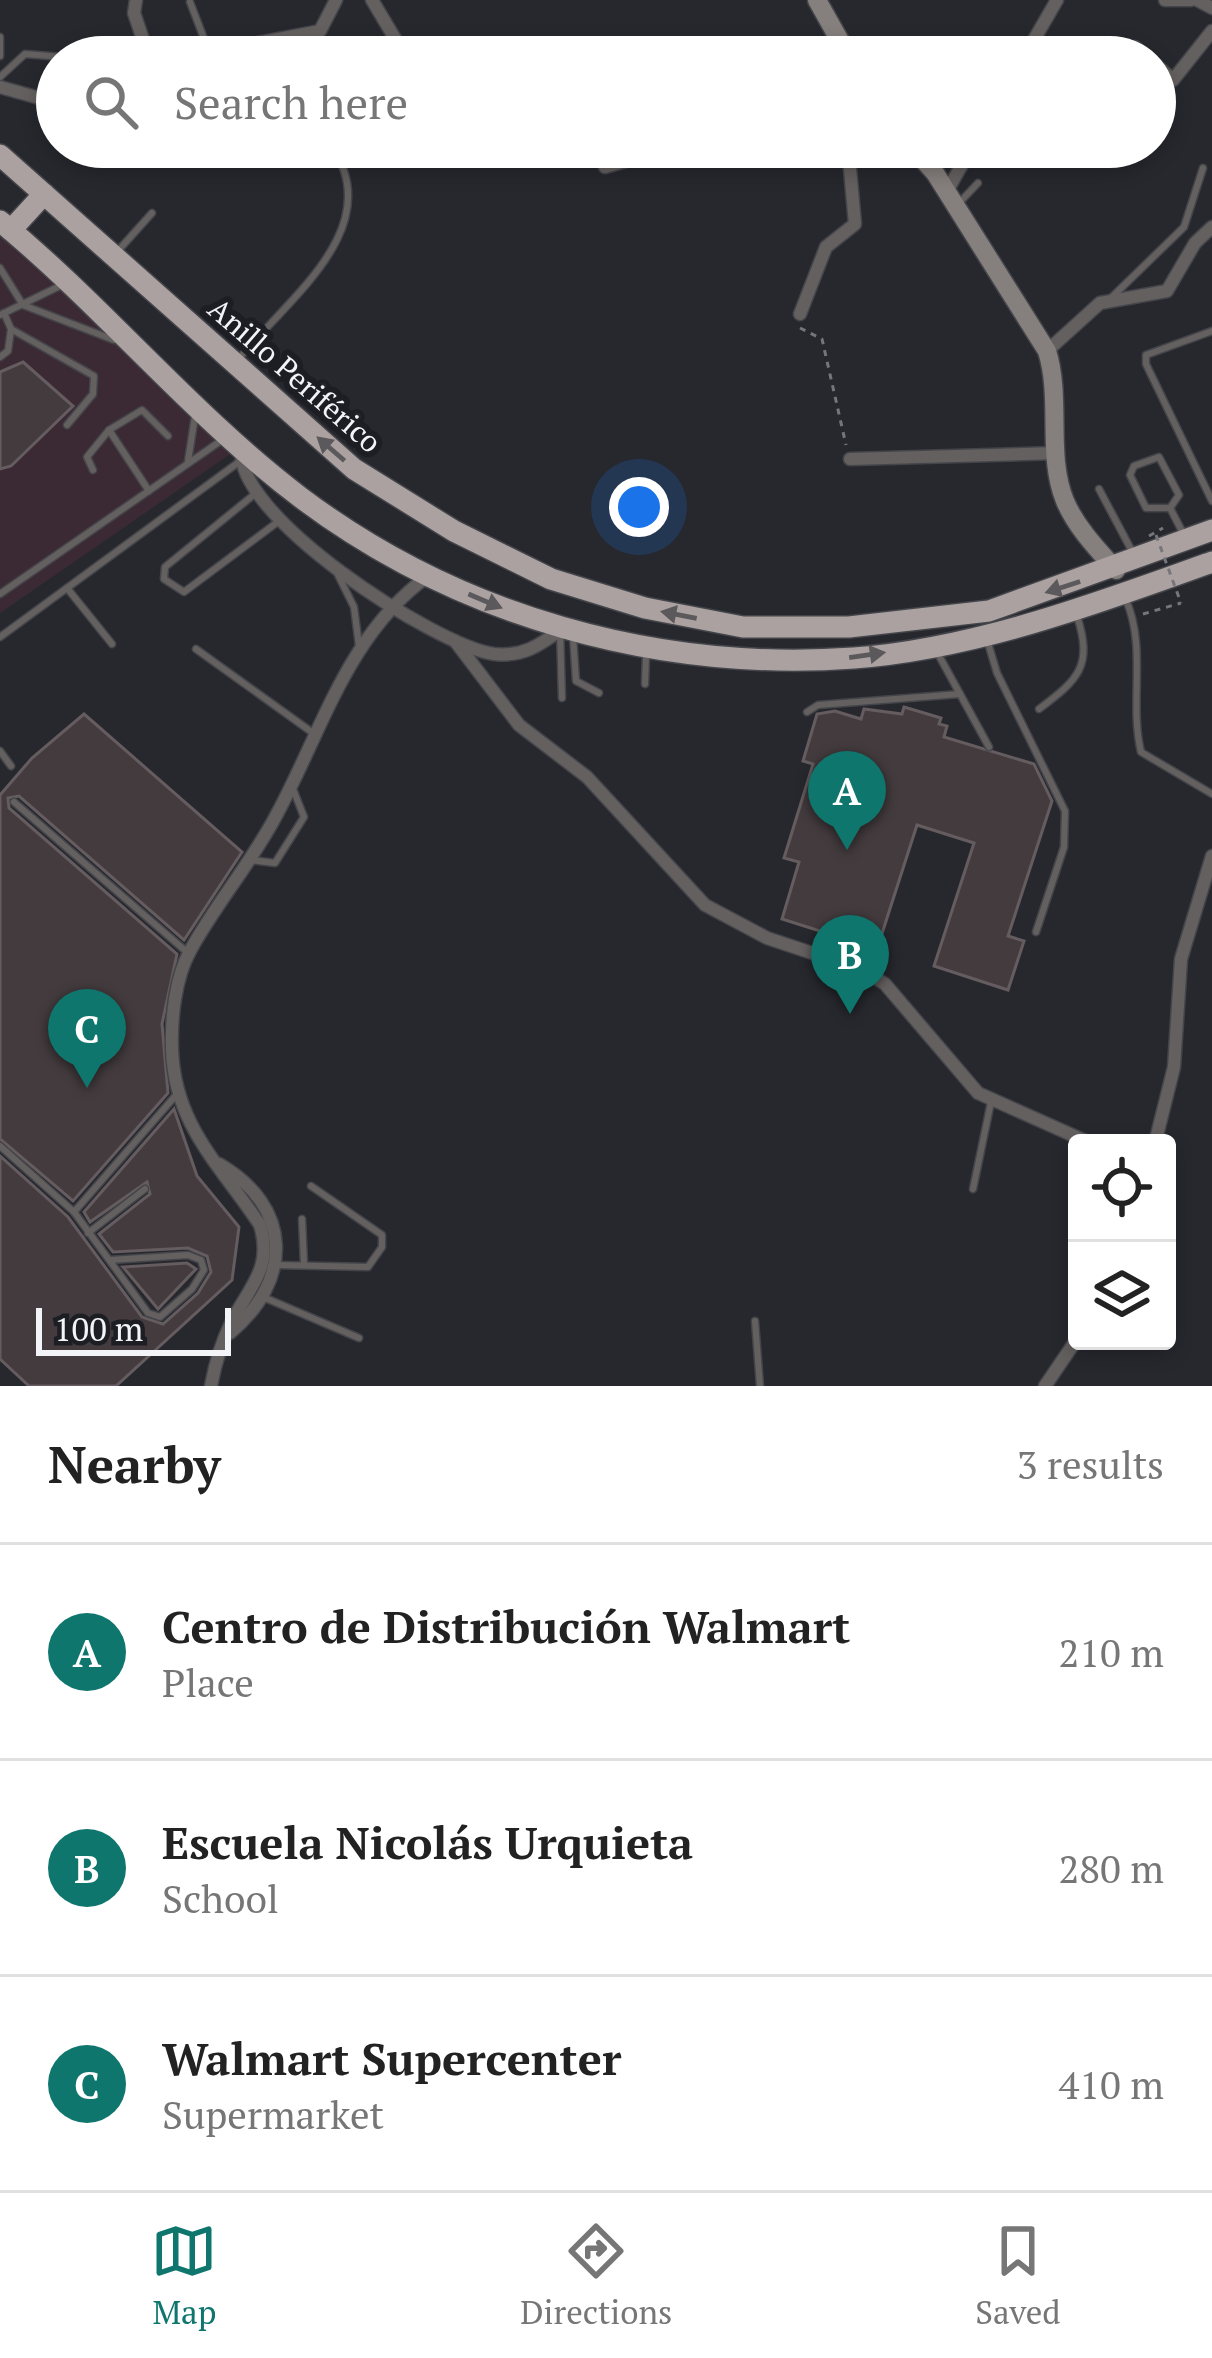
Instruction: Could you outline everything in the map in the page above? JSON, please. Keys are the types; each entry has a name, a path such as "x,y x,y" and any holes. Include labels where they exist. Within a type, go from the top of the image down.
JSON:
{"highway":[{"name":"Anillo Periférico","path":"0,155 354,469 454,531 551,579 645,608 743,627 849,627 989,611 1212,562"},
{"path":"4,230 44,194"},
{"name":"Anillo Periférico","path":"4,230 68,282 237,447 316,508 429,576 567,631 745,659 857,658 985,634 1074,607 1126,583 1212,530"}],"main road":[{"path":"817,0 837,36"},
{"path":"928,168 1047,351 1055,376 1063,496 1092,544 1126,583"}],"street":[{"path":"136,0 134,13 142,36"},
{"path":"294,36 320,31 336,0"},
{"path":"372,0 393,36"},
{"path":"1036,36 1057,0"},
{"path":"1165,0 1194,0 1212,8"},
{"path":"1176,76 1212,31"},
{"path":"0,87 36,97"},
{"path":"800,314 826,247 855,224 850,168"},
{"path":"951,198 963,168"},
{"path":"1047,351 1112,298 1167,291 1195,243 1212,227"},
{"path":"237,447 256,493 279,521 336,572 455,641 490,654 514,654 532,651 567,631"},
{"path":"850,459 1057,454"},
{"path":"224,1337 263,1297 272,1264 271,1221 258,1197 208,1157 177,1094 172,1047 175,1000 188,953 251,860 358,646 392,602 429,576"},
{"path":"455,641 519,725 587,777 704,905 767,938 863,970 886,984 929,1040 991,1102 1068,1134"},
{"path":"1158,1134 1174,1067 1181,959 1212,856"},
{"path":"211,1386 224,1337 272,1264"},
{"path":"1045,1386 1070,1350"}],"lane":[{"path":"190,2 203,36"},
{"path":"0,37 0,56"},
{"path":"0,77 25,54 36,55"},
{"path":"235,364 336,244 352,195 345,168"},
{"path":"1112,298 1172,244 1195,207 1203,168"},
{"path":"951,198 978,183"},
{"path":"113,256 152,213"},
{"path":"0,268 23,304 140,350"},
{"path":"67,425 93,394 94,376 11,329 2,314 68,282"},
{"path":"0,357 8,351 11,329"},
{"path":"1212,332 1158,347 1146,355 1146,364 1212,501"},
{"path":"187,465 194,445 194,400"},
{"path":"93,470 87,457 109,430 142,410 168,436"},
{"path":"109,430 149,491"},
{"path":"0,594 187,465 237,447"},
{"path":"0,637 67,588 237,447"},
{"path":"1159,458 1179,495 1171,508 1146,508 1130,475 1133,466 1159,458"},
{"path":"1099,489 1138,628 1135,728 1141,752 1212,794"},
{"path":"256,493 165,567 164,579 172,589 184,592 279,521"},
{"path":"1171,508 1189,541"},
{"path":"336,572 353,607 358,646"},
{"path":"67,588 112,644"},
{"path":"1040,709 1079,677 1086,643 1074,607"},
{"path":"567,631 576,681 599,693"},
{"path":"562,698 567,631"},
{"path":"985,634 997,674 1065,811 1064,847 1036,932"},
{"path":"933,643 989,747"},
{"path":"646,645 646,685"},
{"path":"196,649 316,735"},
{"path":"807,712 818,705 959,694"},
{"path":"0,751 11,766"},
{"path":"251,860 275,863 295,840 304,817 291,786"},
{"path":"14,802 188,953"},
{"path":"74,1212 177,1094"},
{"path":"974,1190 991,1102"},
{"path":"0,1146 74,1212 135,1299 160,1317 192,1289 204,1270 201,1260 188,1256 110,1260"},
{"path":"272,1264 368,1267 382,1247 382,1235 311,1186"},
{"path":"88,1233 145,1189"},
{"path":"302,1219 304,1264"},
{"path":"263,1297 359,1338"},
{"path":"755,1321 760,1386"}],"path":[{"path":"800,314 799,328 822,339 850,459"},
{"path":"1126,583 1153,614 1181,603 1156,535"}],"shaded area":[{"path":"0,221 242,446 0,613"}],"building":[{"path":"23,362 73,406 11,466 0,469 0,372"},
{"path":"904,707 941,718 939,724 947,726 944,737 1034,764 1052,801 1008,936 1024,941 1008,990 934,966 974,843 917,825 877,949 782,919 799,862 784,858 813,764 803,761 817,714 835,711 861,719 864,709 902,714"},
{"path":"84,714 242,852 184,940 19,796 8,798 9,808 177,954 162,1024 168,1093 73,1201 0,1139 0,795 32,758"},
{"path":"174,1109 197,1176 239,1227 232,1280 116,1386 29,1386 0,1359 0,1156 68,1217 142,1317 163,1324 198,1293 211,1272 207,1256 188,1248 113,1252 99,1234 150,1194 147,1182 90,1222 84,1212"},
{"path":"187,1263 196,1269 158,1309 123,1267"}],"place":[{"name":"Centro de Distribución Walmart","path":"847,850"},
{"name":"Escuela Nicolás Urquieta","path":"850,1014"},
{"name":"Walmart Supercenter","path":"87,1088"}]}
